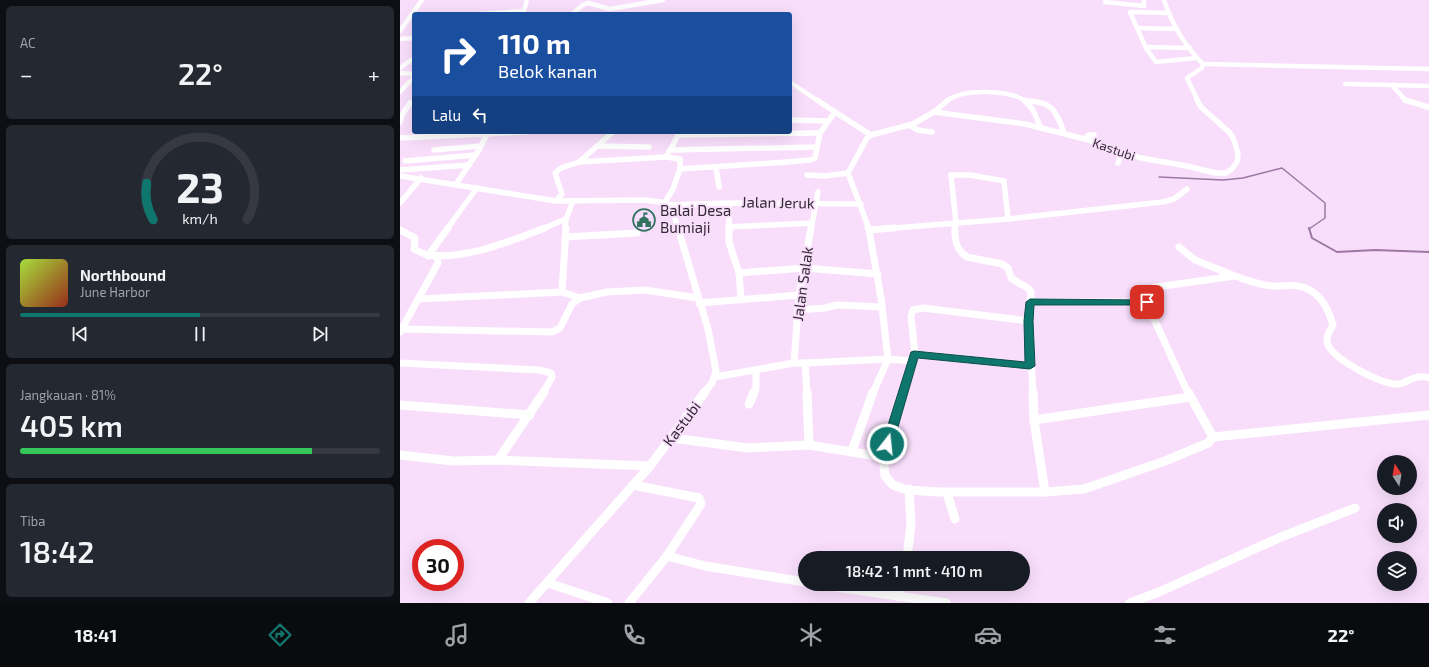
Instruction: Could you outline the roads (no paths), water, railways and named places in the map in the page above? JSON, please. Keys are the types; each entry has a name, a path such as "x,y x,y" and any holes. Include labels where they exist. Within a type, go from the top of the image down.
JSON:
{"street":[{"path":"413,12 422,0"},
{"path":"523,12 527,0"},
{"path":"574,12 583,5 587,4 610,9 663,0"},
{"path":"1106,2 1138,6 1145,5 1144,0"},
{"path":"1164,0 1177,29 1196,58 1203,64 1429,69"},
{"path":"1138,6 1138,12"},
{"path":"1169,13 1130,12 1146,47 1156,62 1196,58"},
{"path":"400,31 412,13"},
{"path":"1137,28 1177,29"},
{"path":"400,39 412,38"},
{"path":"1146,47 1190,48"},
{"path":"400,68 412,59"},
{"name":"Kastubi","path":"934,112 1041,128 1085,139 1141,158 1170,162 1219,173 1226,173 1232,169 1237,162 1238,151 1230,133 1201,107 1188,80 1189,76 1202,68 1203,64"},
{"path":"400,73 412,75"},
{"path":"401,91 412,77"},
{"path":"792,83 871,135"},
{"path":"1345,84 1429,86"},
{"path":"1392,85 1406,101 1428,107"},
{"path":"852,451 867,407 888,359 878,274 869,230 848,173 867,138 871,135 909,125 934,112 952,97 962,94 1007,95 1022,97 1028,102 1036,115 1041,128"},
{"path":"1028,102 1040,101 1050,105 1058,117 1064,133"},
{"path":"400,122 402,115 410,103"},
{"path":"680,169 810,160 815,158 819,133 826,121 835,112"},
{"path":"792,120 826,121"},
{"path":"909,125 918,130 932,132"},
{"path":"792,133 819,133"},
{"path":"400,138 459,134"},
{"path":"456,184 476,155 487,134"},
{"path":"580,162 610,134"},
{"path":"666,157 679,134"},
{"path":"1085,139 1089,135 1094,135"},
{"path":"434,150 481,146"},
{"path":"597,146 649,147"},
{"path":"671,150 817,147"},
{"path":"1118,163 1122,151"},
{"path":"405,161 476,155"},
{"path":"556,201 562,194 555,173 561,168 580,162 666,157 679,159 680,169 668,203 708,329 716,371 715,377 794,363 913,358 1030,366"},
{"path":"400,170 469,165"},
{"path":"716,167 719,187"},
{"path":"807,174 825,176 848,173"},
{"path":"1008,219 1004,181 953,174 951,175 956,223 954,238 964,256 998,262 1006,266 1011,278 1029,289 1030,302 1028,321 1034,420 1045,492"},
{"name":"Jalan Jeruk","path":"400,176 421,178 556,201 638,200 668,203 860,204"},
{"path":"400,203 421,178"},
{"path":"428,256 476,188"},
{"path":"869,230 1008,219 1163,202 1174,199 1187,190"},
{"name":"Jalan Salak","path":"794,363 799,295 818,192"},
{"path":"562,292 566,220 573,201"},
{"path":"729,203 729,242 739,273 741,300"},
{"path":"400,230 415,238 414,249 420,254 437,257 474,250 528,236 566,220"},
{"path":"728,227 812,223"},
{"path":"565,238 637,233"},
{"path":"1179,247 1195,260 1235,276 1271,286 1289,285 1310,288 1323,302 1332,320 1333,325 1326,340 1330,350 1372,378 1396,385 1410,377 1417,376 1429,378"},
{"path":"437,257 438,263 401,330 552,332 560,328 570,308 580,298"},
{"path":"739,273 805,268 878,274"},
{"path":"1213,437 1190,398 1143,295 1145,290 1151,288 1173,284 1218,280 1235,276"},
{"path":"419,299 562,292 580,298 607,292 645,290 698,300 741,300 799,295"},
{"path":"1030,302 1147,302"},
{"path":"798,310 825,308 837,305 882,307"},
{"path":"1028,321 923,308 912,312 913,358 883,457 884,473 888,480 894,485 909,489 948,493 1045,492 1084,489 1208,443 1213,437 1429,415"},
{"path":"400,363 547,371 551,373 552,377 550,383 530,415 498,460"},
{"path":"805,363 810,415 809,445"},
{"path":"749,404 756,389 756,370"},
{"name":"Kastubi","path":"529,603 650,466 672,438 715,377"},
{"path":"1034,420 1190,398"},
{"path":"400,404 530,415"},
{"path":"672,438 748,448 809,445 883,457"},
{"path":"400,455 453,461 498,460 650,466"},
{"path":"629,603 666,556 701,504 699,498 633,485"},
{"path":"909,489 912,518 911,543 909,551"},
{"path":"948,493 955,519"},
{"path":"1130,603 1159,592 1281,537 1355,508"},
{"path":"666,556 705,566 798,581"},
{"path":"548,583 608,603"},
{"path":"860,591 946,603"},
{"path":"898,597 899,591"}],"waterway":[{"path":"1159,177 1223,180 1243,178 1282,168 1325,203 1325,218 1309,229"},
{"path":"1309,229 1312,238 1337,252 1375,250 1429,252"}],"place":[{"name":"Balai Desa Bumiaji","path":"644,220"}]}
